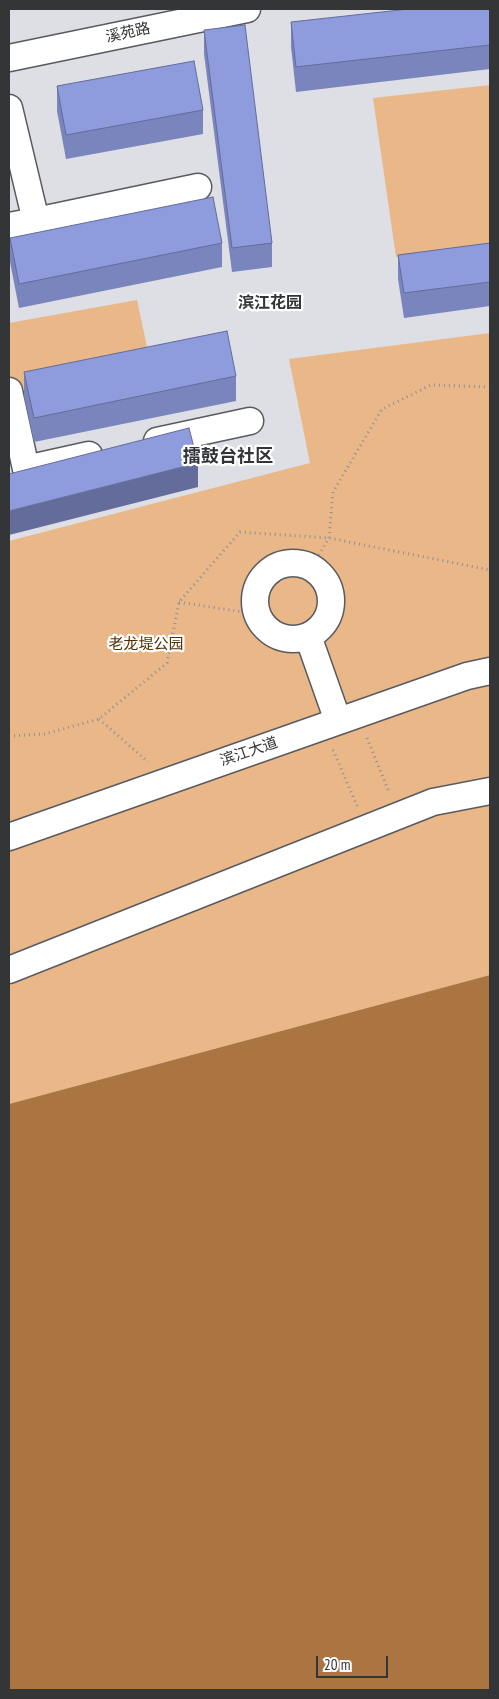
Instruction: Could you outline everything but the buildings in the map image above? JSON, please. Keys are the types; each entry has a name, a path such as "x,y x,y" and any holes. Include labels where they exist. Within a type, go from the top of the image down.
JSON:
{"street":[{"name":"溪苑路","path":"9,58 246,9"},
{"path":"9,108 36,221"},
{"path":"9,226 198,187"},
{"path":"9,391 17,471 250,420"},
{"path":"299,563 311,568 321,575 328,585 331,597 330,609 322,625 308,636 296,639 283,638 272,633 262,625 256,614 254,601 256,588 263,576 273,568 286,564 299,563"},
{"path":"308,636 340,720"},
{"name":"滨江大道","path":"9,837 467,676 490,671"},
{"path":"9,970 433,802 490,791"}],"path":[{"path":"311,568 329,538 333,492 382,409 432,385 490,387"},
{"path":"9,736 45,734 99,719 167,662 180,602 240,532 329,538 490,570"},
{"path":"180,602 256,614"},
{"path":"99,719 169,780"},
{"path":"340,720 398,816"},
{"path":"340,720 366,829"}],"green space":[{"path":"490,85 490,244 396,257 373,98"},
{"path":"137,300 150,361 9,391 9,323"},
{"name":"老龙堤公园","path":"490,333 490,975 9,1104 9,541 310,463 289,359"}],"shaded area":[{"path":"490,975 490,1690 9,1690 9,1104"}],"district":[{"name":"滨江花园","path":"270,303"},
{"name":"擂鼓台社区","path":"228,457"}]}
